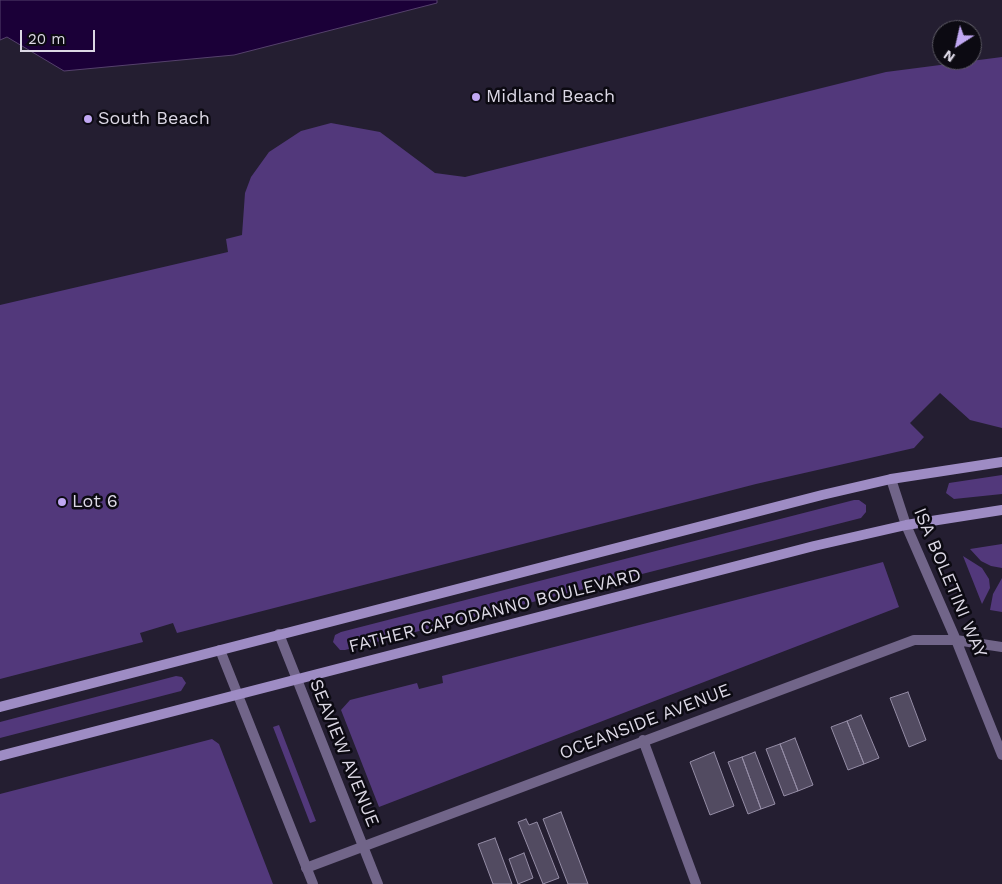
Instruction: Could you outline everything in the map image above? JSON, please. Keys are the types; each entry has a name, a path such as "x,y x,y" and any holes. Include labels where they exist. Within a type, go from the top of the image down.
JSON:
{"main road":[{"name":"FATHER CAPODANNO BOULEVARD","path":"0,707 279,634 891,479 1002,462"},
{"name":"FATHER CAPODANNO BOULEVARD","path":"0,756 768,557 906,525 1002,510"}],"street":[{"name":"ISA BOLETINI WAY","path":"891,479 906,525 956,640 1002,755"},
{"name":"SEAVIEW AVENUE","path":"279,634 378,884"},
{"name":"OCEANSIDE AVENUE","path":"306,868 642,740 914,640 956,640 1002,647"},
{"path":"220,650 313,884"},
{"path":"642,740 696,884"}],"shaded area":[{"path":"0,0 437,0 437,3 234,55 64,71 7,37 0,40"},
{"name":"Midland Beach","path":"1002,57 1002,428 970,420 940,393 910,423 924,437 914,448 756,484 177,633 173,623 140,633 143,642 0,679 0,305 228,252 226,239 242,235 245,193 251,177 269,152 301,131 331,123 380,132 435,173 465,177 886,72 932,66 932,70 982,70 982,60"},
{"path":"1002,475 1002,494 954,499 946,493 949,483"},
{"path":"859,500 866,505 866,512 861,518 345,650 340,650 333,642 335,635 341,632"},
{"path":"1002,544 1002,568 991,566 981,561 970,549"},
{"path":"963,556 982,568 989,579 990,588 982,604"},
{"path":"883,562 899,607 379,807 341,710 350,700 417,683 419,689 443,683 442,676"},
{"path":"1002,578 1002,612 990,610 993,594"},
{"path":"176,676 182,677 186,683 181,691 0,738 0,722"},
{"path":"279,725 316,821 310,823 273,727"},
{"path":"212,739 219,744 273,884 0,884 0,794"}],"building":[{"path":"908,692 926,740 909,747 890,698"},
{"path":"861,715 879,758 864,764 847,721"},
{"path":"847,721 864,764 848,770 831,727"},
{"path":"795,738 813,785 798,791 780,744"},
{"path":"780,744 798,791 784,796 766,749"},
{"path":"714,752 734,806 710,815 690,762"},
{"path":"755,752 775,804 761,809 742,757"},
{"path":"742,757 761,809 748,814 728,762"},
{"path":"561,812 588,884 568,884 543,819"},
{"path":"526,819 529,825 537,822 559,878 543,884 518,822"},
{"path":"495,838 512,884 493,884 478,844"},
{"path":"524,853 533,878 518,884 509,859"}],"place":[{"name":"Midland Beach","path":"476,97"},
{"name":"South Beach","path":"88,119"},
{"name":"Lot 6","path":"62,502"}]}
